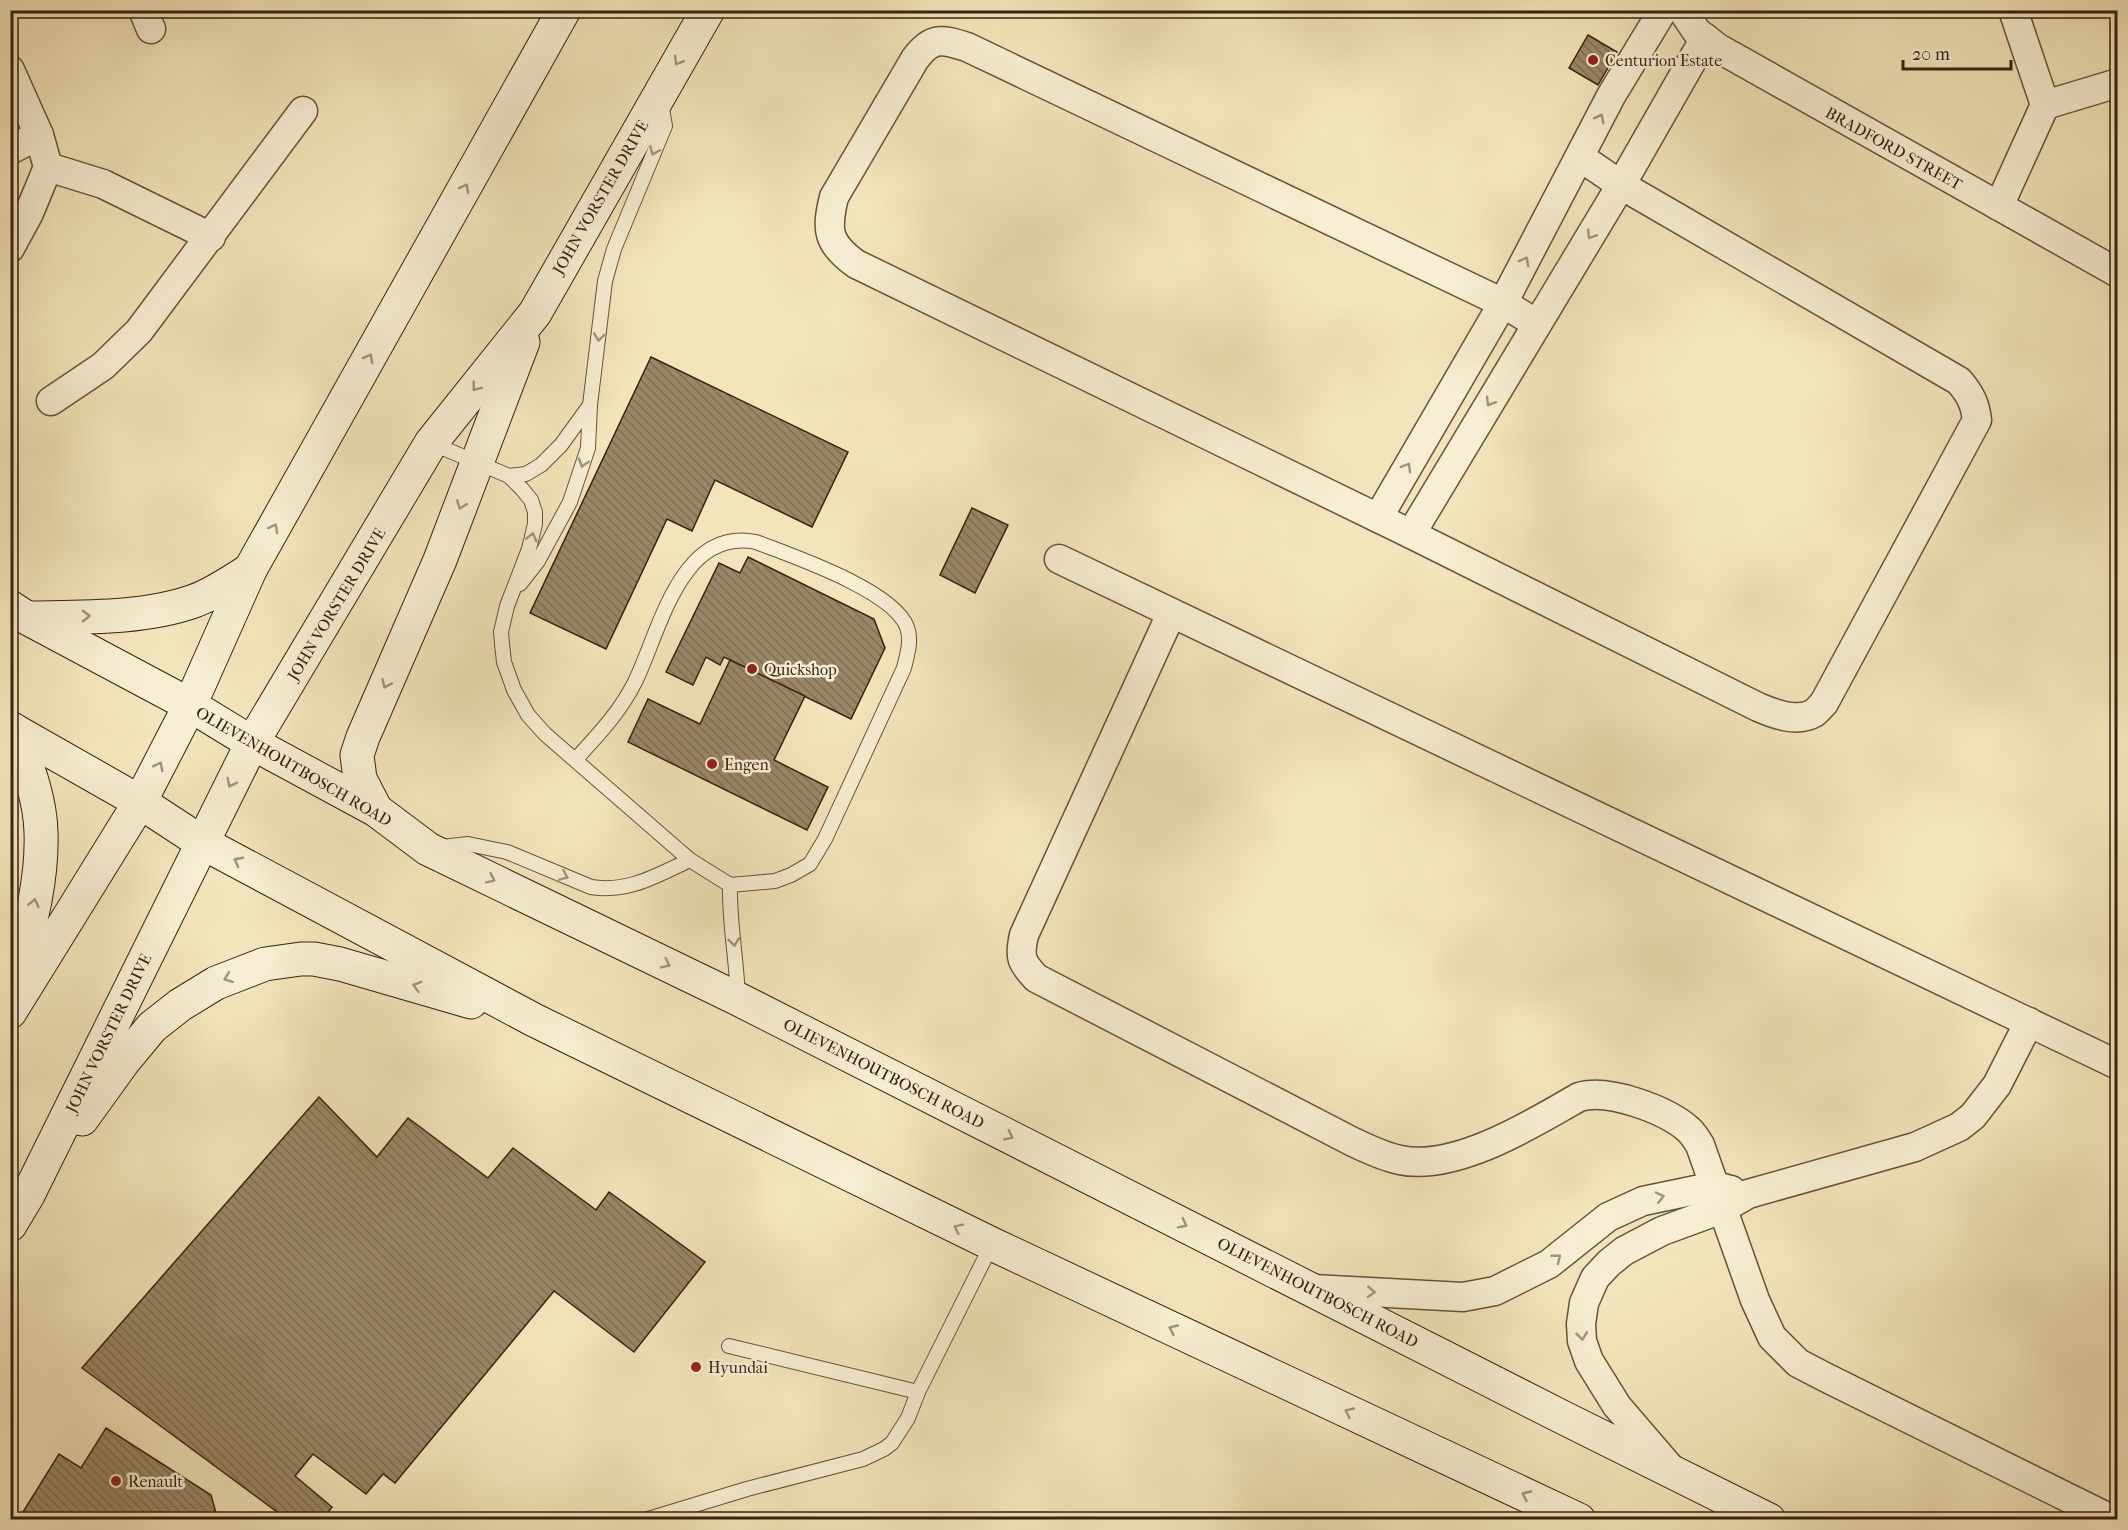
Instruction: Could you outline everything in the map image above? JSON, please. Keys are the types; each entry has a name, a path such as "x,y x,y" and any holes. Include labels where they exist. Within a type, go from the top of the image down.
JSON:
{"main road":[{"path":"10,1012 140,802 190,705 250,570 564,10"},
{"name":"JOHN VORSTER DRIVE","path":"10,1225 28,1195 252,743 431,443 535,313 708,10"},
{"path":"376,810 360,779 357,755 367,727 441,560 535,313"},
{"path":"19,612 98,616 167,608 194,602 250,570"},
{"name":"OLIEVENHOUTBOSCH ROAD","path":"19,612 376,810 428,849 738,999 1769,1520"},
{"path":"12,729 140,802 201,842 534,1020 992,1244 1579,1520"},
{"path":"10,1001 35,902 41,831 34,788 12,729"},
{"path":"28,1195 123,1062 152,1027 180,1005 216,983 265,964 314,959 340,964 534,1020"}],"street":[{"path":"1378,518 1503,303 1611,96 1663,10"},
{"name":"BRADFORD STREET","path":"1682,10 1697,32 1718,48 2118,273"},
{"path":"1999,206 2045,105 2013,10"},
{"path":"1411,534 1621,185 1705,38"},
{"path":"1537,324 1503,303 967,47 950,42 937,41 924,46 834,197 828,222 832,237 841,253 856,264 1771,712 1797,717 1813,713 1824,703 1977,420 1976,406 1959,381 1621,185 1580,157"},
{"path":"10,70 39,135 48,167 29,213 10,248"},
{"path":"2045,105 2118,83"},
{"path":"51,401 103,366 139,331 303,111"},
{"path":"10,150 39,135"},
{"path":"48,167 103,184 211,237"},
{"path":"1059,559 2118,1065"},
{"path":"1171,614 1024,935 1021,957 1036,978 1353,1142 1401,1161 1446,1158 1480,1148 1511,1136 1580,1097 1599,1094 1624,1098 1667,1116 1690,1131 1700,1145 1767,1328 1772,1337 1798,1363 2113,1520"},
{"path":"1313,1289 1463,1297 1495,1290 1549,1264 1608,1216 1643,1201 1748,1194 1915,1147 1959,1127 1973,1116 1992,1092 2029,1022"},
{"path":"1674,1472 1617,1406 1589,1361 1582,1341 1581,1324 1584,1303 1595,1278 1624,1251 1718,1197"}],"lane":[{"path":"514,592 538,561 570,501 588,448 590,405 605,281 614,249 665,126 663,108 657,96"},
{"path":"509,476 526,474 541,465 561,445 590,405"},
{"path":"431,443 509,476 528,495 535,512 535,524 529,549 507,606 501,633 504,662 528,715 558,746 576,759 690,860 730,885 775,881 810,864 825,838 904,668 910,639 907,626 898,614 884,602 835,573 743,539 710,548 699,557 669,600 635,682 622,705 576,759"},
{"path":"428,849 468,844 482,846 507,852 591,887 604,889 631,886 690,860"},
{"path":"730,885 729,912 736,956 738,999"},
{"path":"645,1520 863,1459 884,1449 898,1437 992,1244"},
{"path":"729,1346 918,1392"}],"building":[{"name":"Centurion Estate","path":"1588,35 1617,52 1598,85 1569,68"},
{"path":"651,357 848,452 812,527 715,480 692,531 667,519 606,649 530,613"},
{"path":"972,508 1008,525 975,593 940,575"},
{"path":"748,557 874,619 885,648 851,719 724,657 720,665 706,657 693,685 666,672 719,563 740,573"},
{"path":"730,660 805,696 774,760 828,787 807,830 628,742 648,699 700,724"},
{"path":"319,1097 377,1157 408,1118 488,1178 513,1148 596,1210 609,1192 705,1262 634,1352 554,1291 395,1483 383,1474 366,1494 313,1454 295,1476 332,1507 322,1520 288,1520 82,1368"},
{"name":"Renault","path":"106,1428 211,1495 218,1520 18,1520 59,1454 81,1468"}],"place":[{"name":"Centurion Estate","path":"1593,60"},
{"name":"Quickshop","path":"752,669"},
{"name":"Engen","path":"712,764"},
{"name":"Hyundai","path":"696,1367"},
{"name":"Renault","path":"116,1481"}]}
